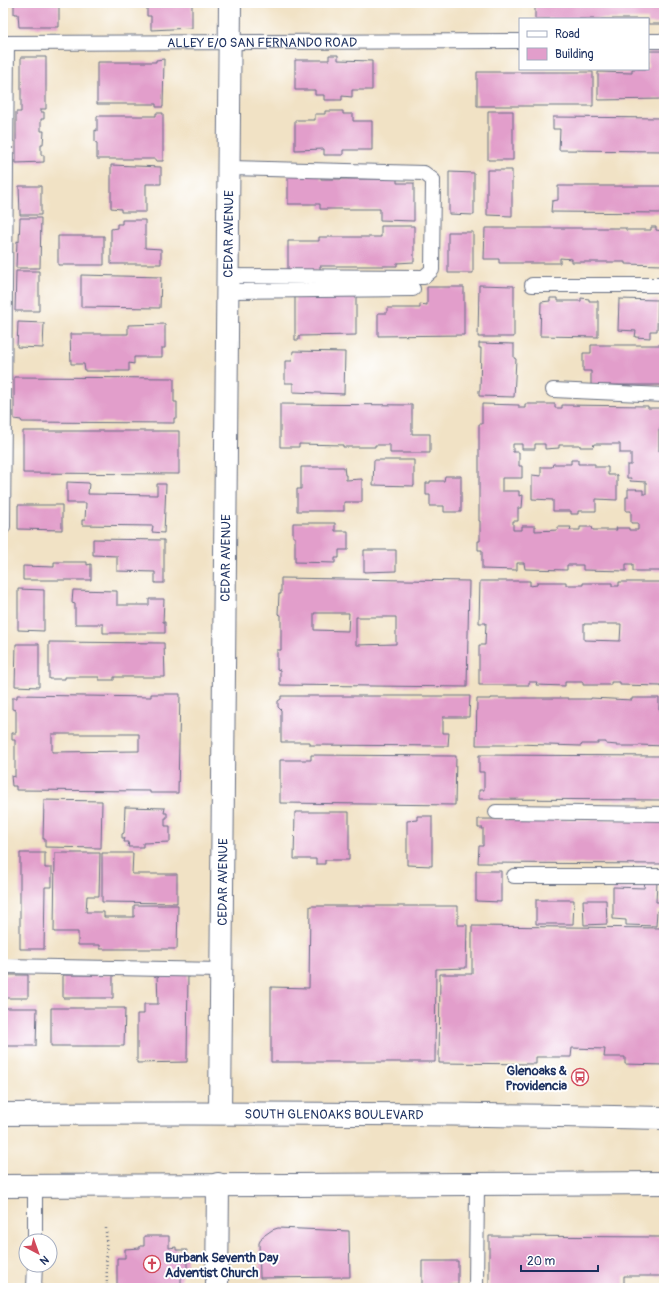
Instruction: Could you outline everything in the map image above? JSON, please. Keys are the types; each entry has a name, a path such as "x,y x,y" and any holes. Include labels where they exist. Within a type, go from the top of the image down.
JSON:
{"main road":[{"name":"CEDAR AVENUE","path":"220,1113 230,3"},
{"name":"SOUTH GLENOAKS BOULEVARD","path":"3,1114 220,1113 664,1118"},
{"path":"3,1186 664,1183"},
{"path":"217,1288 218,1184"}],"lane":[{"name":"ALLEY E/O SAN FERNANDO ROAD","path":"5,43 519,41"},
{"path":"649,41 664,41"},
{"path":"3,527 5,43"},
{"path":"228,283 424,277 432,270 432,180 424,173 229,168"},
{"path":"228,283 413,289"},
{"path":"532,285 664,285"},
{"path":"553,390 664,395"},
{"path":"496,812 664,814"},
{"path":"514,876 664,876"},
{"path":"3,966 221,970"},
{"path":"35,1185 35,1233"},
{"path":"476,1288 477,1185"},
{"path":"34,1288 35,1273"}],"path":[{"path":"106,1228 107,1288"}],"building":[{"path":"14,3 59,3 59,27 19,27 18,14 14,14"},
{"path":"147,3 195,3 192,4 192,28 151,30 151,16 147,16"},
{"path":"535,3 664,3 664,24 649,24 649,18 535,18"},
{"path":"649,51 664,51 664,99 598,100 598,72 632,73 632,70 649,70"},
{"path":"329,55 338,55 338,60 372,61 372,90 352,90 352,97 342,96 342,100 324,100 324,95 315,95 315,90 295,90 295,60 329,60"},
{"path":"21,57 46,57 46,109 41,109 41,112 44,112 44,119 41,119 41,131 44,131 43,144 41,144 41,155 44,155 44,162 16,163 16,112 21,112"},
{"path":"164,59 163,107 156,107 156,104 97,104 97,62 156,62 156,60"},
{"path":"477,72 593,72 593,106 477,106"},
{"path":"325,111 343,111 343,114 353,114 353,121 372,121 372,150 343,150 343,155 324,155 324,149 295,150 295,120 315,120 315,114 325,114"},
{"path":"488,111 513,111 513,160 488,160"},
{"path":"156,113 163,113 163,161 156,161 156,159 97,159 95,130 97,131 97,116 156,116"},
{"path":"553,117 664,118 664,151 559,150 560,129 553,129"},
{"path":"111,165 161,167 161,184 146,184 146,212 121,212 121,209 111,208"},
{"path":"487,170 512,170 512,216 487,215"},
{"path":"449,172 474,173 474,215 449,214"},
{"path":"288,174 321,174 321,179 397,179 397,183 414,183 414,221 380,220 380,209 320,209 320,204 288,204"},
{"path":"19,186 41,186 41,215 20,215"},
{"path":"558,186 664,186 664,213 551,212 552,201 558,200"},
{"path":"20,218 41,218 40,268 16,268"},
{"path":"122,220 145,220 145,248 161,249 161,264 111,264 111,229 117,228 117,224 122,224"},
{"path":"381,226 414,226 414,262 397,263 397,266 320,266 320,271 288,271 288,241 319,241 319,237 381,237"},
{"path":"651,227 656,227 656,230 663,231 663,265 625,264 625,262 572,262 572,259 560,258 560,263 499,263 499,259 484,259 485,228 626,228 626,230 651,230"},
{"path":"448,232 473,232 473,273 448,273"},
{"path":"58,236 104,236 104,265 58,265"},
{"path":"16,271 39,271 39,311 15,311"},
{"path":"81,275 161,277 160,308 81,307"},
{"path":"479,285 514,286 514,337 478,337"},
{"path":"427,287 464,287 464,335 378,336 378,313 387,313 387,308 420,308 420,304 427,305"},
{"path":"356,296 356,335 299,336 299,340 295,340 295,297"},
{"path":"550,298 558,298 558,301 581,301 581,298 589,299 589,301 598,301 598,337 540,336 541,302 550,301"},
{"path":"619,299 658,300 657,331 650,331 650,338 635,337 636,331 618,330"},
{"path":"18,322 44,323 43,348 17,347"},
{"path":"165,324 165,348 162,348 162,357 134,357 134,364 129,363 129,371 85,371 84,364 71,364 70,334 128,334 128,325"},
{"path":"479,343 514,344 514,358 516,359 514,397 479,396 481,348 479,348"},
{"path":"591,345 664,345 664,385 591,385 591,371 583,371 583,353 591,353"},
{"path":"293,351 345,352 344,394 293,392 293,383 285,383 285,361 292,361"},
{"path":"14,377 174,378 174,402 177,402 177,418 174,418 174,423 22,422 21,420 14,419"},
{"path":"280,404 412,405 412,434 430,434 430,453 390,453 390,445 375,445 375,447 343,447 343,445 299,444 299,447 280,447"},
{"path":"482,404 519,405 519,408 525,408 525,404 555,404 555,408 562,408 562,405 648,406 648,408 662,408 662,429 659,429 659,451 664,451 664,571 633,571 633,564 626,564 626,571 583,570 583,565 567,565 567,570 525,569 524,563 517,563 517,570 482,569 482,550 478,550 478,541 480,541 479,424 482,424","holes":["513,444 522,444 522,449 535,449 535,444 545,444 545,449 559,448 559,445 580,445 580,447 593,447 594,444 620,444 620,453 631,453 631,465 627,465 627,478 631,478 630,481 646,482 646,494 643,494 643,490 628,489 628,497 626,497 626,511 631,511 631,523 638,523 638,530 629,530 629,528 616,528 617,530 593,530 592,527 580,527 580,530 570,530 571,527 558,527 558,530 535,531 535,526 522,526 522,530 513,530 513,521 518,521 518,508 522,508 523,495 519,496 519,491 502,491 502,478 522,478 522,466 519,466 519,452 513,452"]},
{"path":"23,431 179,431 179,474 23,473"},
{"path":"374,460 414,460 414,486 373,485"},
{"path":"571,460 578,460 578,464 595,464 595,467 608,467 608,475 617,475 617,500 596,499 596,511 578,511 578,514 571,514 571,511 553,511 553,500 532,499 532,475 541,476 541,467 552,467 553,464 571,464"},
{"path":"301,467 344,467 346,480 362,479 362,502 344,502 344,511 297,511 297,489 301,489"},
{"path":"445,476 461,476 461,512 444,512 444,506 430,506 430,495 426,495 426,483 430,483 430,481 444,481"},
{"path":"67,482 89,483 88,494 157,495 157,484 166,484 164,533 152,532 153,526 82,525 82,520 85,520 86,503 67,503"},
{"path":"18,505 62,505 62,530 18,529"},
{"path":"293,523 335,523 335,531 348,531 348,550 339,550 339,558 335,558 335,563 295,562 295,537 293,537"},
{"path":"93,539 164,540 164,583 155,583 155,572 117,571 117,556 93,555"},
{"path":"364,550 396,550 396,571 364,572"},
{"path":"54,562 87,562 87,565 91,564 91,580 23,580 23,566 54,567"},
{"path":"281,578 469,581 467,687 280,685 280,670 277,669 277,650 281,650 281,615 278,614 279,594 281,594","holes":["314,613 349,613 348,631 314,630","356,617 396,617 396,644 356,645"]},
{"path":"480,581 530,581 530,586 537,585 537,582 566,582 566,585 583,585 583,583 612,583 612,586 619,586 619,582 664,582 664,687 620,685 620,682 611,682 611,685 583,685 583,682 565,682 565,686 536,685 537,682 529,682 529,685 479,685 479,645 485,645 486,623 479,623","holes":["584,624 621,624 620,641 584,640"]},
{"path":"18,589 44,590 44,631 18,630"},
{"path":"73,590 117,591 117,605 149,605 149,599 164,599 163,622 165,622 165,633 103,633 103,624 75,624 75,604 72,603"},
{"path":"49,642 164,643 165,677 114,677 114,680 99,680 99,677 65,677 65,679 49,679"},
{"path":"16,644 39,644 39,687 15,686"},
{"path":"151,694 180,694 178,793 150,793 150,791 16,790 16,786 12,786 11,776 15,777 15,740 12,740 12,733 16,733 16,710 12,709 12,698 17,698 17,695 151,697","holes":["52,734 139,734 139,751 52,752"]},
{"path":"281,696 470,696 469,717 443,717 443,733 449,733 448,746 310,745 310,742 281,742 281,710 278,707 278,701 281,699"},
{"path":"591,698 632,700 632,698 659,698 659,710 664,710 664,746 617,746 606,744 606,742 598,742 598,744 582,744 581,746 516,744 476,745 477,699"},
{"path":"311,755 456,756 455,805 280,803 280,760 311,760"},
{"path":"479,755 664,756 664,800 479,799 479,790 484,790 484,772 479,772"},
{"path":"44,800 102,801 101,848 45,847 45,839 43,839"},
{"path":"125,807 165,808 164,813 167,813 167,818 165,818 165,826 170,826 170,842 143,843 143,847 128,847 129,842 124,842 125,838 122,838 122,834 124,833"},
{"path":"295,812 349,812 349,860 325,860 325,864 316,864 316,859 294,859"},
{"path":"417,816 432,816 432,866 407,865 407,821 417,820"},
{"path":"478,819 664,820 664,864 478,863 479,846 483,846 483,828 478,828"},
{"path":"20,853 45,853 45,868 52,868 52,887 45,887 44,949 20,949"},
{"path":"55,853 100,853 99,896 87,896 86,912 104,912 104,917 134,917 134,905 178,905 177,949 100,949 100,945 78,945 78,932 54,932"},
{"path":"102,853 133,853 132,874 177,874 177,903 102,902"},
{"path":"476,871 501,871 501,902 476,901"},
{"path":"645,881 657,882 656,902 661,902 661,910 657,911 656,926 626,925 626,920 613,919 613,887 644,888"},
{"path":"536,900 574,900 573,924 536,924"},
{"path":"583,900 606,900 607,924 584,925"},
{"path":"310,906 458,906 458,925 467,925 466,968 436,969 435,1062 271,1062 271,987 309,988"},
{"path":"472,926 664,928 664,1065 625,1064 625,1057 604,1057 605,1049 572,1048 571,1057 536,1057 536,1064 439,1063 440,974 472,974"},
{"path":"188,973 187,1062 137,1063 137,1014 144,1014 144,1004 158,1004 157,974"},
{"path":"3,975 28,975 28,998 3,998"},
{"path":"63,975 113,975 113,998 63,998"},
{"path":"3,1008 37,1008 36,1046 3,1046"},
{"path":"51,1008 125,1008 124,1046 51,1046"},
{"path":"278,1228 349,1231 350,1277 260,1278 259,1243 262,1237"},
{"name":"Burbank Seventh Day Adventist Church","path":"144,1236 169,1236 169,1248 176,1247 176,1250 187,1250 187,1271 181,1271 181,1288 117,1287 117,1258 125,1258 125,1249 140,1248 140,1246 144,1246"},
{"path":"489,1236 661,1237 661,1276 624,1276 624,1288 489,1288"},
{"path":"422,1261 458,1261 458,1284 422,1285"}],"place":[{"name":"Glenoaks & Providencia","path":"580,1077"},
{"name":"Burbank Seventh Day Adventist Church","path":"152,1264"}]}
